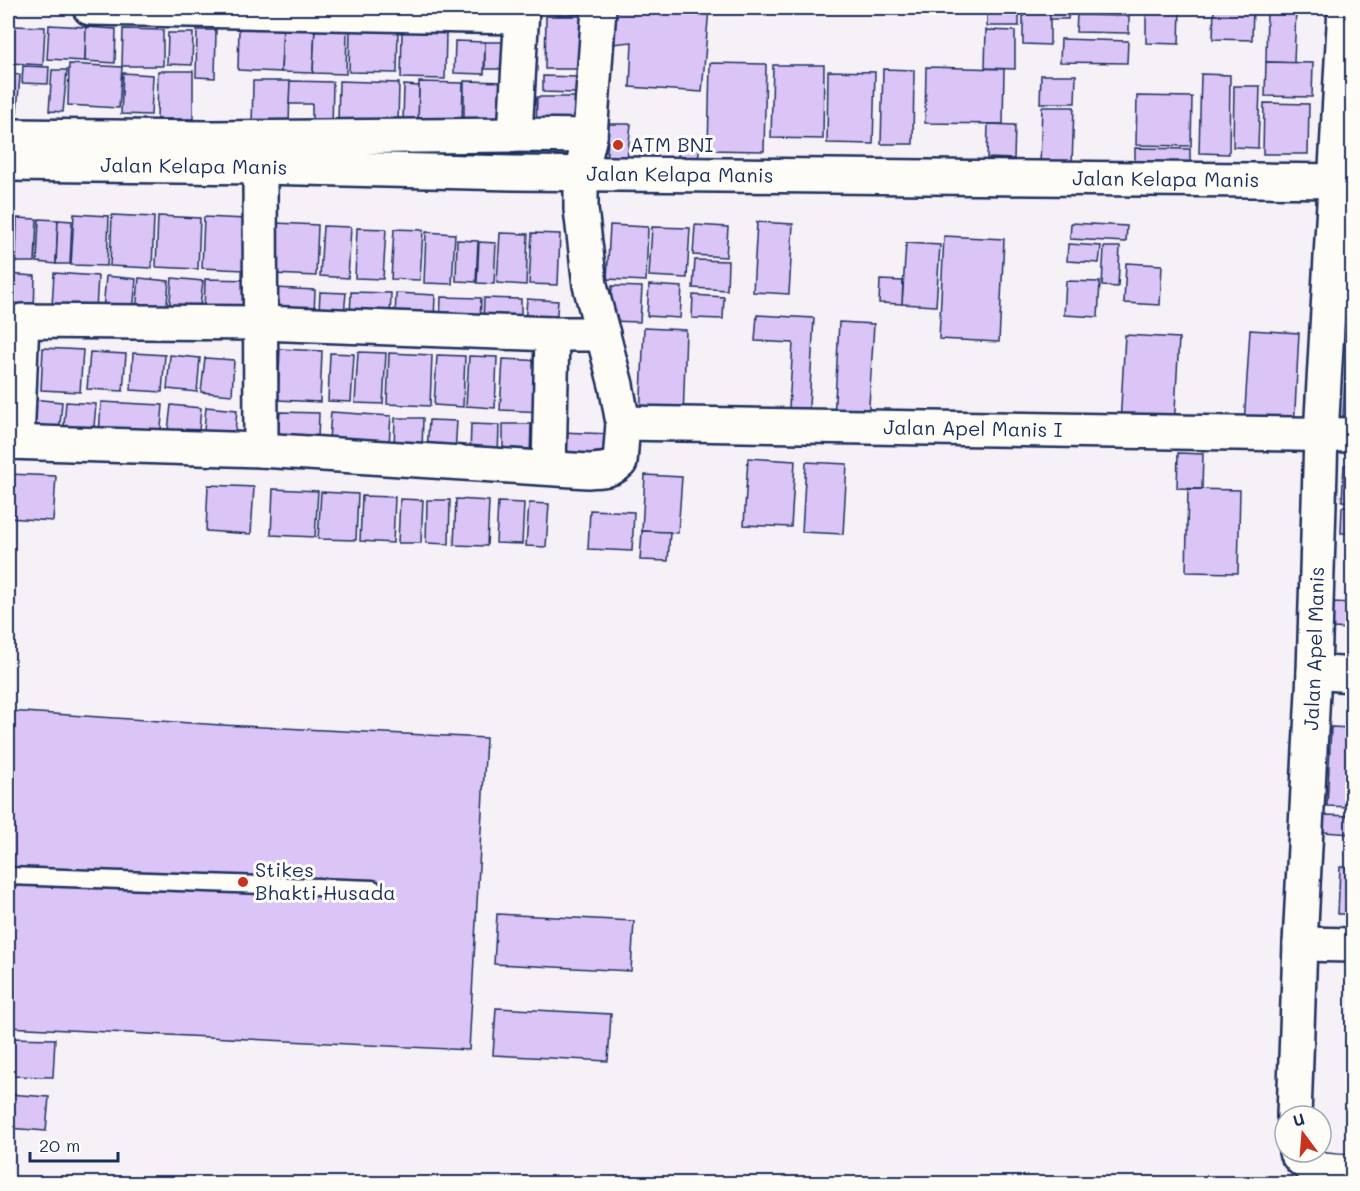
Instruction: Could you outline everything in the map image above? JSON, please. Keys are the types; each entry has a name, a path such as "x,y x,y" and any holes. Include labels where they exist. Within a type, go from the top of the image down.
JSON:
{"street":[{"path":"90,8 522,12 516,135"},
{"path":"599,8 590,136 581,174 581,209 590,285 603,334 623,423 620,462 616,466 610,470 588,471 261,450 12,442 21,321 261,323 603,334"},
{"name":"Jalan Apel Manis","path":"1294,1104 1314,672 1337,435 1346,8"},
{"path":"8,136 212,138 590,136"},
{"name":"Jalan Kelapa Manis","path":"8,164 581,174 1344,181"},
{"path":"260,167 261,450"},
{"path":"549,468 552,334"},
{"name":"Jalan Apel Manis I","path":"623,423 1337,435"},
{"path":"1314,672 1353,675"},
{"path":"1300,944 1353,945"},
{"path":"1312,1164 1324,1171 1353,1172"}],"lane":[{"path":"8,876 373,889"}],"building":[{"path":"548,8 584,8 584,14 548,13"},
{"path":"615,8 709,8 702,92 630,87 632,42 612,44"},
{"path":"987,8 1019,8 1019,26 987,26"},
{"path":"1023,8 1050,8 1050,45 1023,44"},
{"path":"1050,8 1069,8 1068,19 1050,19"},
{"path":"1146,8 1180,8 1179,44 1146,43"},
{"path":"1214,8 1253,8 1252,40 1213,39"},
{"path":"1267,8 1296,8 1294,63 1266,62"},
{"path":"1077,15 1129,16 1129,33 1076,32"},
{"path":"546,16 582,16 580,69 545,69"},
{"path":"49,25 86,27 85,61 47,59"},
{"path":"12,26 45,27 43,65 10,63"},
{"path":"239,26 283,27 281,72 238,70"},
{"path":"86,27 116,29 115,63 85,61"},
{"path":"283,27 315,28 313,73 281,72"},
{"path":"315,28 347,29 346,74 313,73"},
{"path":"123,29 163,30 163,66 122,66"},
{"path":"350,29 398,30 397,73 349,72"},
{"path":"197,30 216,30 215,78 196,77"},
{"path":"986,30 1015,31 1015,69 985,68"},
{"path":"402,31 446,32 445,79 401,78"},
{"path":"168,33 193,33 192,65 167,64"},
{"path":"1061,39 1128,41 1127,63 1060,62"},
{"path":"455,41 485,42 484,74 454,73"},
{"path":"485,42 513,42 513,69 485,69"},
{"path":"1266,62 1313,63 1312,97 1265,96"},
{"path":"710,63 766,64 764,151 708,150"},
{"path":"69,64 122,67 119,108 68,105"},
{"path":"773,65 824,65 823,139 771,138"},
{"path":"23,66 49,67 48,84 22,83"},
{"path":"926,67 1004,69 1003,124 925,123"},
{"path":"883,69 914,70 913,144 881,144"},
{"path":"52,70 67,70 63,112 49,111"},
{"path":"158,71 193,71 193,119 157,119"},
{"path":"828,71 875,72 873,144 827,143"},
{"path":"8,73 20,75 17,112 8,112"},
{"path":"123,73 153,75 151,115 121,114"},
{"path":"1201,74 1230,75 1229,154 1199,153"},
{"path":"1041,75 1076,75 1075,103 1040,103"},
{"path":"543,76 577,77 576,93 543,92"},
{"path":"253,81 290,81 289,129 252,128"},
{"path":"290,81 333,82 332,130 312,130 312,104 289,104"},
{"path":"339,81 399,83 398,123 338,122"},
{"path":"464,81 510,82 510,122 464,121"},
{"path":"419,82 463,83 462,123 418,123"},
{"path":"404,85 419,86 418,123 403,122"},
{"path":"1234,86 1260,86 1258,148 1233,147"},
{"path":"1137,96 1192,97 1191,146 1136,145"},
{"path":"537,97 579,97 578,130 536,129"},
{"path":"1264,103 1309,104 1308,154 1263,154"},
{"path":"1042,107 1074,107 1072,165 1040,164"},
{"name":"ATM BNI","path":"609,124 631,124 626,168 606,165"},
{"path":"988,124 1015,125 1014,159 987,158"},
{"path":"701,139 698,159 678,157 679,140"},
{"path":"1135,148 1190,149 1190,167 1135,166"},
{"path":"74,214 109,216 107,266 71,265"},
{"path":"112,215 154,217 152,268 110,266"},
{"path":"158,216 200,218 198,269 156,267"},
{"path":"204,217 246,219 244,270 202,268"},
{"path":"8,218 15,218 13,262 8,261"},
{"path":"17,218 37,219 35,262 16,262"},
{"path":"39,219 58,220 56,264 37,262"},
{"path":"58,220 72,221 70,264 56,264"},
{"path":"757,222 793,224 789,294 753,292"},
{"path":"276,223 318,225 316,276 274,274"},
{"path":"1071,223 1127,226 1126,242 1070,239"},
{"path":"610,225 648,227 646,281 607,279"},
{"path":"695,225 728,227 726,257 693,255"},
{"path":"323,226 351,227 348,278 320,276"},
{"path":"652,227 690,228 687,278 649,276"},
{"path":"357,228 386,229 383,279 355,278"},
{"path":"394,229 423,230 420,280 391,279"},
{"path":"426,232 455,234 452,284 424,283"},
{"path":"500,233 528,234 526,285 497,283"},
{"path":"532,233 560,234 558,285 529,284"},
{"path":"944,236 1004,239 999,342 939,339"},
{"path":"457,240 478,241 476,282 456,281"},
{"path":"479,242 496,243 494,284 477,283"},
{"path":"906,243 940,245 936,306 902,304"},
{"path":"1068,244 1101,246 1099,263 1067,261"},
{"path":"1104,247 1120,247 1118,287 1102,286"},
{"path":"695,260 728,261 727,290 693,288"},
{"path":"1126,263 1162,265 1160,305 1124,303"},
{"path":"54,273 98,276 96,310 52,307"},
{"path":"8,274 35,276 34,312 8,311"},
{"path":"106,276 136,279 133,313 103,310"},
{"path":"139,278 169,281 166,315 136,312"},
{"path":"172,278 203,281 199,314 169,312"},
{"path":"205,279 252,280 251,315 204,314"},
{"path":"880,280 903,281 902,304 879,303"},
{"path":"1066,281 1100,282 1098,317 1064,315"},
{"path":"649,285 682,287 680,318 647,316"},
{"path":"612,286 642,287 640,322 610,321"},
{"path":"275,288 315,290 314,315 275,314"},
{"path":"320,292 346,293 344,315 319,312"},
{"path":"351,292 391,293 390,319 350,317"},
{"path":"396,293 435,295 434,320 395,319"},
{"path":"693,295 724,297 723,319 692,318"},
{"path":"441,297 481,298 480,324 440,322"},
{"path":"484,298 521,299 521,323 483,322"},
{"path":"527,299 558,301 556,324 525,323"},
{"path":"757,315 814,318 808,424 788,423 793,343 755,341"},
{"path":"839,322 874,324 868,422 834,421"},
{"path":"644,328 686,330 683,420 640,419"},
{"path":"1348,328 1352,329 1352,416 1343,416"},
{"path":"1250,330 1299,333 1294,428 1244,425"},
{"path":"1125,335 1179,338 1174,428 1120,425"},
{"path":"43,348 83,350 80,392 41,390"},
{"path":"280,349 322,351 320,402 278,400"},
{"path":"90,352 126,354 123,391 87,389"},
{"path":"358,352 386,353 383,404 355,403"},
{"path":"133,353 165,355 162,392 131,390"},
{"path":"330,353 354,354 351,402 328,401"},
{"path":"389,353 432,355 430,406 387,404"},
{"path":"170,355 200,358 197,392 167,389"},
{"path":"437,355 465,356 463,407 434,405"},
{"path":"469,356 497,357 495,408 466,406"},
{"path":"205,358 234,360 232,395 201,392"},
{"path":"503,359 545,361 543,412 500,410"},
{"path":"32,399 62,402 59,436 29,433"},
{"path":"66,402 96,404 93,438 63,436"},
{"path":"101,402 163,405 160,439 99,436"},
{"path":"171,405 201,408 198,442 167,439"},
{"path":"206,407 237,410 234,444 203,441"},
{"path":"280,412 319,413 318,439 278,437"},
{"path":"331,412 391,416 389,444 329,440"},
{"path":"395,418 423,418 422,450 394,449"},
{"path":"429,420 457,421 455,453 427,452"},
{"path":"471,424 499,425 498,457 470,456"},
{"path":"503,424 531,424 530,457 503,456"},
{"path":"560,432 610,434 608,464 558,462"},
{"path":"1178,453 1203,454 1202,489 1177,488"},
{"path":"748,458 795,461 791,527 744,525"},
{"path":"806,462 847,464 843,534 802,532"},
{"path":"1344,465 1352,466 1352,502 1342,501"},
{"path":"8,474 56,476 53,521 8,518"},
{"path":"645,475 682,477 678,533 642,531"},
{"path":"208,485 254,487 251,534 206,531"},
{"path":"273,489 318,491 315,537 271,535"},
{"path":"1188,489 1240,490 1238,573 1186,572"},
{"path":"321,492 358,494 356,540 318,539"},
{"path":"362,496 395,497 393,543 360,541"},
{"path":"400,499 423,500 421,543 398,543"},
{"path":"456,499 489,501 487,546 454,545"},
{"path":"427,500 450,500 449,544 426,543"},
{"path":"498,502 524,503 522,544 496,543"},
{"path":"529,503 549,504 546,547 526,546"},
{"path":"1342,507 1352,507 1352,533 1341,533"},
{"path":"590,510 634,512 632,551 588,549"},
{"path":"642,531 670,532 668,561 640,560"},
{"path":"1332,602 1352,603 1352,629 1331,628"},
{"name":"Stikes Bhakti Husada","path":"8,711 221,725 486,738 469,1050 8,1027"},
{"path":"1331,727 1352,728 1352,807 1327,806"},
{"path":"1324,815 1352,816 1352,834 1323,832"},
{"path":"1340,867 1352,867 1352,914 1338,914"},
{"path":"497,914 634,921 631,971 494,964"},
{"path":"496,1008 611,1014 608,1061 493,1055"},
{"path":"8,1038 55,1039 53,1077 8,1076"},
{"path":"8,1094 49,1097 46,1131 8,1128"}],"place":[{"name":"ATM BNI","path":"618,145"},
{"name":"Stikes Bhakti Husada","path":"243,882"}]}
